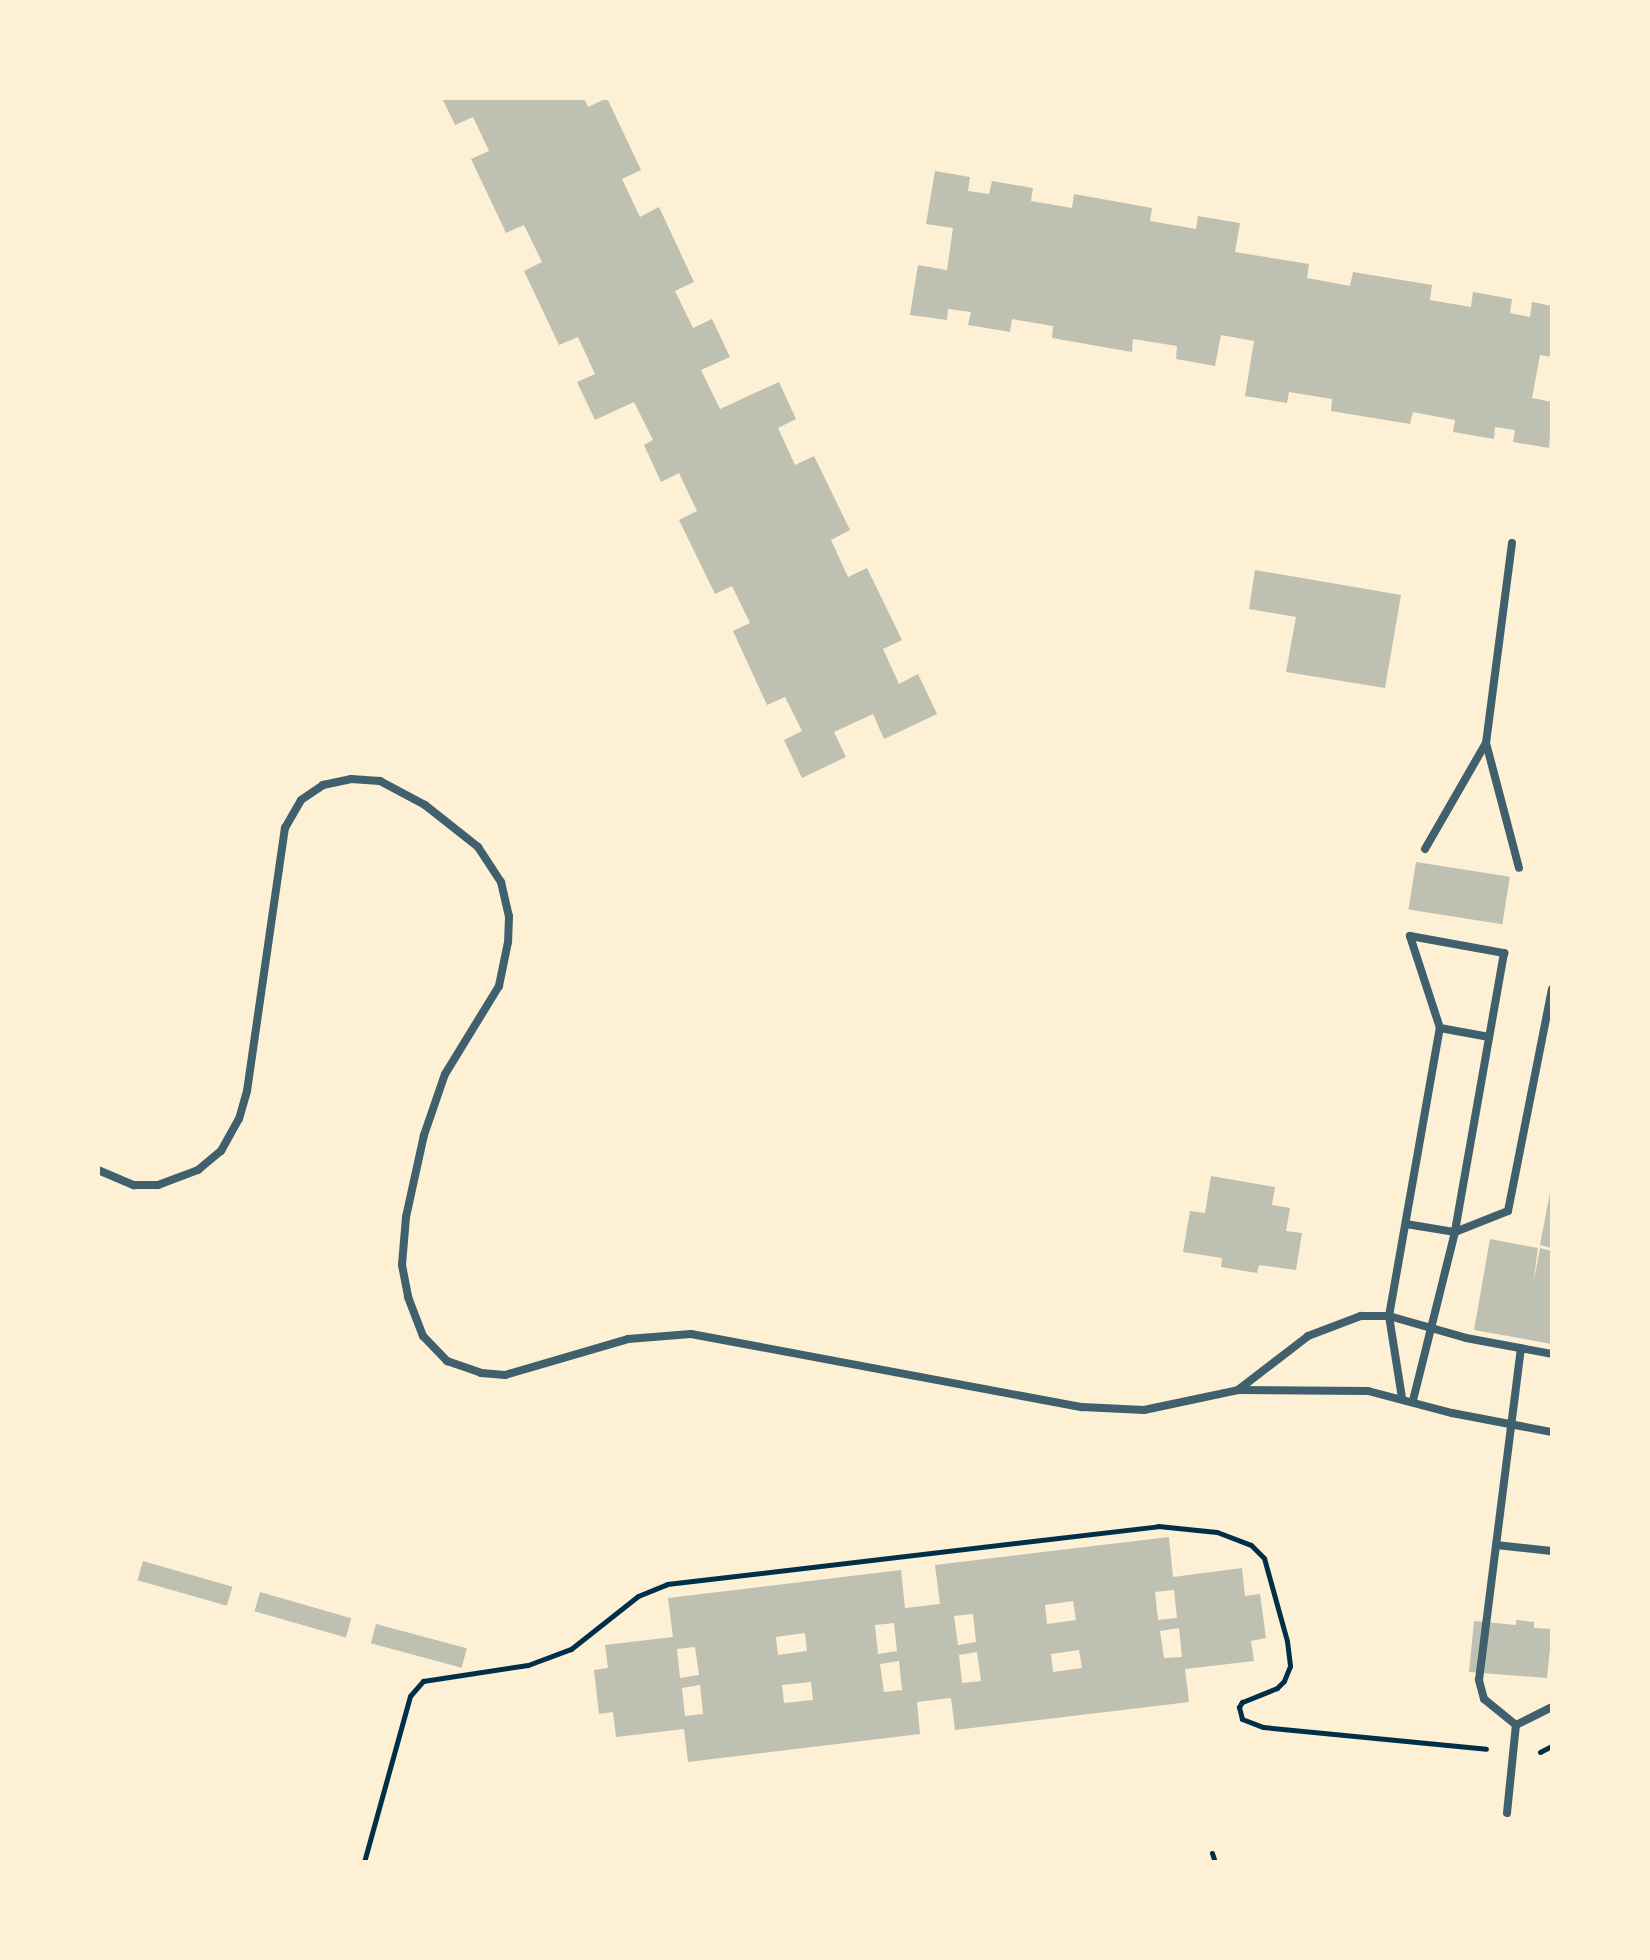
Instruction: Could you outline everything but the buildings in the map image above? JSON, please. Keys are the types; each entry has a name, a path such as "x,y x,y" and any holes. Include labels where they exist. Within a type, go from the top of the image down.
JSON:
{"street":[{"path":"1512,543 1486,743 1519,868"},
{"path":"1425,849 1486,743"},
{"path":"98,1170 134,1185 158,1185 211,1163 221,1151 239,1119 247,1091 285,828 301,800 323,785 351,779 380,781 425,805 478,847 501,882 509,916 499,986 445,1074 424,1135 406,1217 402,1265 408,1297 423,1336 444,1359 481,1373 505,1375 628,1339 676,1333 1056,1403 1117,1411 1178,1406 1238,1390 1368,1391 1413,1400 1452,1413 1552,1432"},
{"path":"1402,1398 1389,1316 1440,1028 1410,936 1504,953 1455,1232 1413,1400"},
{"path":"1406,1224 1455,1232 1508,1211 1552,989"},
{"path":"1440,1028 1489,1037"},
{"path":"1238,1390 1318,1330 1361,1316 1389,1316 1552,1354"},
{"path":"1516,1725 1489,1705 1479,1687 1521,1349"},
{"path":"1496,1545 1552,1551"},
{"path":"1516,1725 1552,1707"},
{"path":"1507,1813 1516,1725"}],"path":[{"path":"364,1862 410,1696 423,1681 528,1665 571,1649 638,1596 667,1584 1158,1526 1217,1532 1251,1545 1264,1558 1287,1641 1290,1666 1284,1681 1277,1688 1242,1702 1240,1716 1248,1723 1513,1752 1540,1752 1552,1746"},
{"path":"1212,1853 1215,1862"}]}
